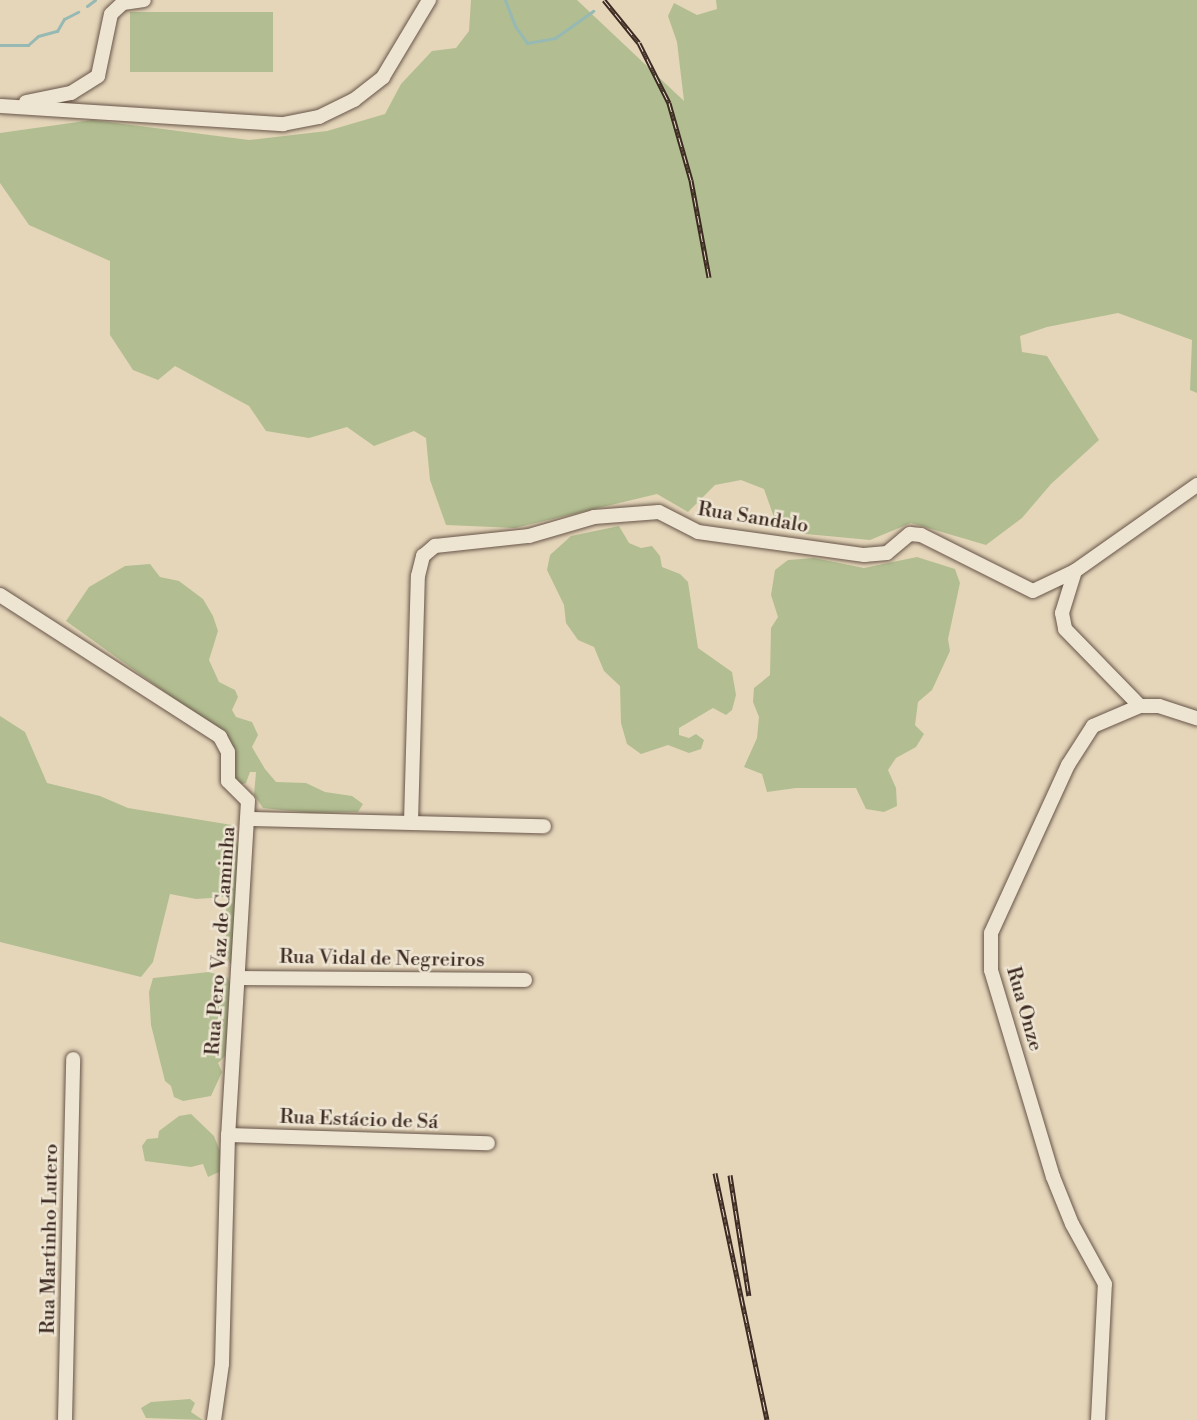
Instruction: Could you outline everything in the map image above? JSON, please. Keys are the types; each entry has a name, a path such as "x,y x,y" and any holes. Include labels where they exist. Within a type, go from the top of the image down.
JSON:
{"street":[{"path":"1,106 71,93 86,85 98,76 111,14 117,6 144,0"},
{"path":"1,106 283,124 319,117 354,100 383,77 429,0"},
{"name":"Rua Sandalo","path":"411,822 418,576 423,556 435,546 529,536 594,518 659,512 698,532 864,555 887,553 910,534 921,536 1033,591 1075,571 1197,484"},
{"path":"1075,571 1062,613 1065,629 1140,706"},
{"name":"Rua Pero Vaz de Caminha","path":"0,595 220,737 228,752 228,781 245,796 249,819 228,1135 222,1364 214,1420"},
{"name":"Rua Onze","path":"1098,1420 1105,1284 1072,1224 1053,1177 1009,1034 989,951 997,916 1081,742 1093,726 1140,706 1159,706 1197,718"},
{"path":"249,819 544,826"},
{"name":"Rua Vidal de Negreiros","path":"240,978 525,980"},
{"name":"Rua Martinho Lutero","path":"66,1420 73,1059"},
{"name":"Rua Estácio de Sá","path":"228,1135 489,1143"}],"green space":[{"path":"471,0 577,0 684,101 677,42 668,16 674,3 697,15 717,9 716,0 1197,0 1197,393 1190,390 1192,340 1118,313 1047,327 1020,336 1022,352 1047,356 1099,440 1051,484 1022,518 986,545 911,523 870,540 806,534 775,520 764,489 741,480 715,485 688,512 657,494 515,528 446,525 430,480 426,438 414,431 374,446 347,427 309,438 266,431 249,406 175,366 158,380 133,370 110,335 110,261 29,225 0,183 0,133 92,120 249,140 327,131 385,114 401,84 432,51 456,48 469,31"},
{"path":"130,12 273,12 273,72 130,72"},
{"path":"619,526 629,543 641,548 652,546 660,556 662,567 680,574 688,582 698,648 732,672 736,695 732,710 726,715 713,708 679,728 679,735 689,738 696,734 704,740 701,749 689,753 668,745 641,754 627,744 621,723 620,686 604,671 594,647 578,640 566,623 564,605 547,570 550,555 571,536"},
{"path":"917,557 955,569 960,583 948,639 950,651 932,690 918,702 915,725 924,734 916,747 896,758 888,770 896,788 897,806 884,812 866,809 856,788 796,788 767,792 762,774 744,767 757,738 759,717 753,702 754,688 770,675 771,628 778,617 771,595 775,570 788,560 814,558 864,568"},
{"path":"150,564 160,577 179,581 203,599 213,616 218,631 209,660 219,682 235,690 238,697 232,710 236,717 252,722 258,735 252,747 265,769 276,782 306,783 325,792 352,796 363,804 358,812 311,813 263,808 254,795 256,772 250,772 246,783 240,785 233,771 229,738 66,621 89,587 125,566"},
{"path":"0,716 25,732 47,783 100,796 128,808 232,825 240,854 236,961 230,964 226,953 226,897 196,899 170,894 153,962 141,977 0,942"},
{"path":"209,972 228,978 232,990 225,1056 218,1063 222,1072 211,1096 183,1101 174,1097 171,1086 165,1081 151,1025 149,992 153,978"},
{"path":"191,1114 214,1136 220,1151 219,1172 208,1177 203,1164 191,1167 145,1161 142,1146 147,1139 158,1138 159,1131 179,1116"},
{"path":"190,1399 195,1403 191,1412 203,1420 146,1418 141,1408 151,1402"}],"waterway":[{"path":"87,6 95,0"},
{"path":"505,0 515,26 527,43 555,38 593,11"},
{"path":"0,45 28,45 38,36 57,31 64,19 78,12"}],"railway":[{"path":"604,0 639,43 669,103 691,180 709,277"},
{"path":"715,1173 767,1420"},
{"path":"730,1175 749,1296"}]}
